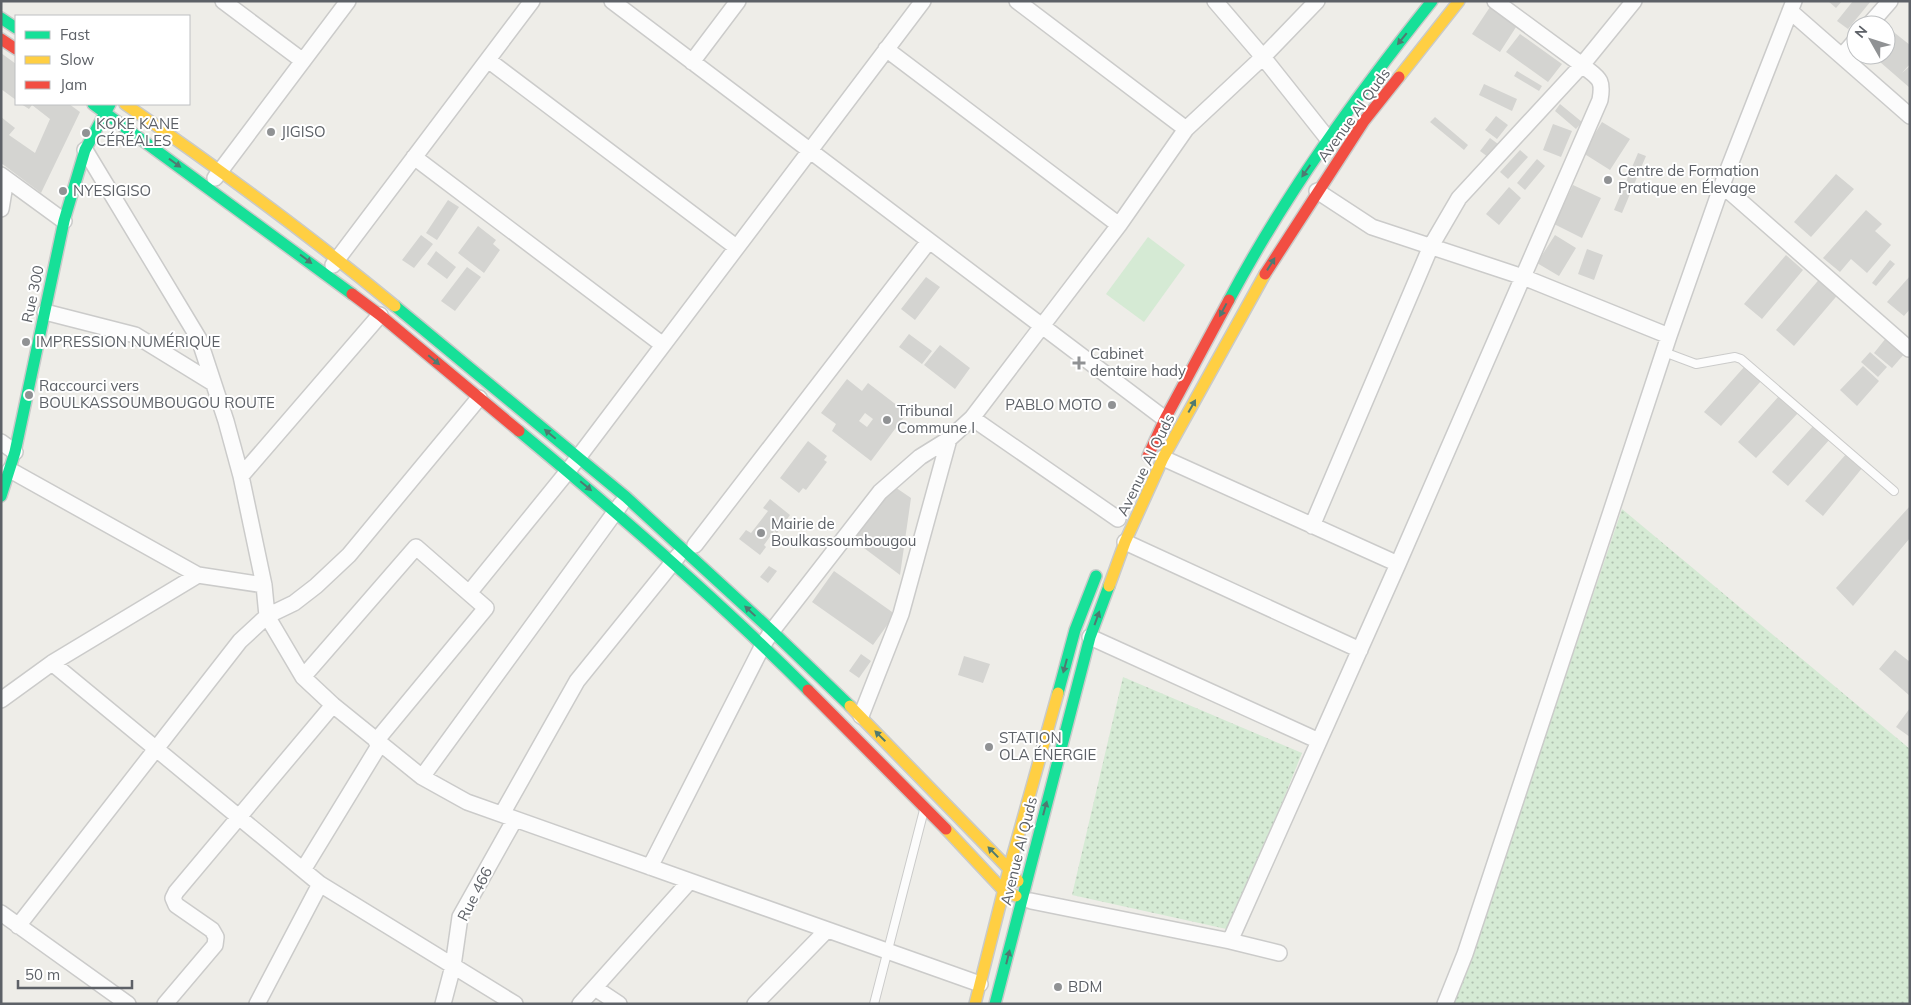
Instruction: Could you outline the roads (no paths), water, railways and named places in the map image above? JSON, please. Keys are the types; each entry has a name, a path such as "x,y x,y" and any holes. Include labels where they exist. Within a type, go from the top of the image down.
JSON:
{"main road":[{"name":"Avenue Al Quds","path":"1142,469 1165,419 1243,273 1301,178 1385,60 1432,1"},
{"name":"Avenue Al Quds","path":"995,1004 1026,896 1090,637 1125,542 1163,458 1259,283 1317,191 1364,121 1459,1"},
{"path":"1,18 15,27"},
{"path":"1,39 15,48"},
{"path":"126,105 220,170 338,259 689,547 772,631 861,716 930,787 1009,869 1026,896"},
{"path":"107,108 208,187 380,315 616,511 763,645 925,806 1004,891 1026,896"},
{"name":"Rue 300","path":"1,496 15,452 64,221 85,150 107,108"},
{"name":"Avenue Al Quds","path":"975,1004 1009,869 1075,630 1100,565"}],"street":[{"path":"223,1 303,61"},
{"path":"208,187 348,1"},
{"path":"326,274 532,1"},
{"path":"612,1 1165,419"},
{"path":"692,62 738,1"},
{"path":"469,593 568,471 923,1"},
{"path":"1017,1 1186,129"},
{"path":"1215,1 1263,57 1328,139"},
{"path":"650,867 763,645 772,631 880,492 920,458 950,439 972,418 1119,225 1186,129 1263,57 1317,1"},
{"path":"1230,941 1398,564 1600,100 1602,87 1598,79 1582,65 1495,1"},
{"path":"1312,526 1431,246 1459,198 1582,65 1634,1"},
{"path":"1878,15 1890,1"},
{"path":"1444,1004 1468,944 1669,336 1722,185 1792,6 1842,56 1910,116"},
{"path":"886,50 1119,225"},
{"path":"1842,56 1846,51"},
{"path":"488,60 736,247"},
{"path":"85,150 199,339 226,421 241,476 264,585 268,616 303,677 333,706 422,777 468,802 980,984"},
{"path":"414,157 663,345"},
{"path":"4,177 64,221"},
{"path":"1,209 4,177"},
{"path":"1722,185 1909,349"},
{"path":"1317,191 1372,227 1523,277 1669,336"},
{"name":"Rue 466","path":"443,1004 454,966 460,917 577,681 672,563 689,547 929,241"},
{"path":"45,312 135,335 214,383"},
{"path":"241,476 380,315"},
{"path":"18,926 240,641 268,616 301,597 349,555 479,398"},
{"path":"972,418 1118,519"},
{"path":"861,716 901,614 950,439"},
{"path":"1,442 15,452"},
{"path":"1163,458 1398,564"},
{"path":"10,470 198,575 264,585"},
{"path":"422,777 626,497"},
{"path":"1125,542 1360,650"},
{"path":"303,677 416,547 486,608 378,742 303,870"},
{"path":"1,700 52,663 198,575"},
{"path":"1090,637 1319,741"},
{"path":"52,663 320,884 514,1004"},
{"path":"165,1004 215,945 216,937 212,930 176,905 173,898 176,892 333,706"},
{"path":"580,1004 689,882"},
{"path":"257,1004 320,884"},
{"path":"1026,896 1279,953"},
{"path":"1,914 128,1004"},
{"path":"754,1004 827,930"},
{"path":"595,988 619,1004"}],"lane":[{"path":"1664,352 1696,364 1735,357 1741,358 1894,491"},
{"path":"874,1004 930,787"}],"place":[{"name":"JIGISO","path":"271,132"},
{"name":"KOKE KANE CÉRÉALES","path":"86,133"},
{"name":"Centre de Formation Pratique en Élevage","path":"1608,180"},
{"name":"NYESIGISO","path":"63,191"},
{"name":"IMPRESSION NUMÉRIQUE","path":"26,342"},
{"name":"Cabinet dentaire hady","path":"1079,363"},
{"name":"Raccourci vers BOULKASSOUMBOUGOU ROUTE","path":"29,395"},
{"name":"PABLO MOTO","path":"1112,405"},
{"name":"Tribunal Commune I","path":"887,420"},
{"name":"Mairie de Boulkassoumbougou","path":"761,533"},
{"name":"STATION OLA ÉNERGIE","path":"989,747"},
{"name":"BDM","path":"1058,987"}]}
